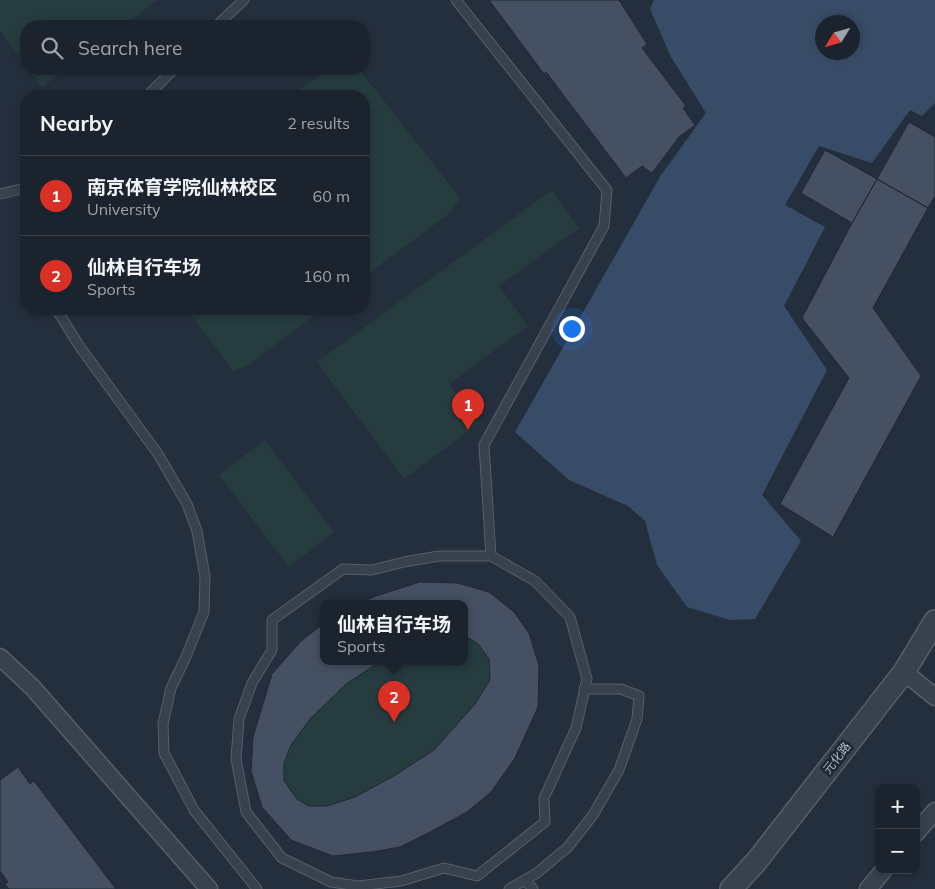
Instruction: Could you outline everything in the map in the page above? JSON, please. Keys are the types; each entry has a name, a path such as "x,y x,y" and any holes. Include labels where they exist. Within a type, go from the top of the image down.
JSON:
{"street":[{"name":"元化路","path":"732,889 756,862 904,672 935,621"},
{"path":"0,657 33,688 209,889"},
{"path":"904,672 935,697"},
{"path":"919,829 935,811"},
{"path":"868,889 881,874"}],"lane":[{"path":"222,20 244,0"},
{"path":"456,0 607,190 604,226 484,445 491,556"},
{"path":"153,90 168,75"},
{"path":"0,194 20,189"},
{"path":"60,315 80,347 158,454 187,504 198,531 206,577 204,612 171,688 163,724 164,753 194,810 257,889"},
{"path":"439,556 491,556 535,581 570,616 586,678 576,728 544,798 544,822 477,876 444,868 401,881 358,886 329,885 282,858 246,812 236,760 239,719 252,684 272,650 272,620 343,568 372,570 439,556"},
{"path":"509,889 537,873 568,847 593,815 619,770 637,719 639,696 620,689 584,689"},
{"path":"526,880 533,889"}],"green space":[{"path":"0,0 157,0 131,20 20,20 20,58 0,31"},
{"path":"33,75 58,75 42,87"},
{"path":"319,75 364,75 460,198 451,212 370,273 370,90 299,90"},
{"path":"552,190 579,228 499,286 528,326 449,384 479,423 404,479 317,362"},
{"path":"191,315 314,315 249,365 233,371"},
{"path":"265,440 334,532 289,567 219,475"},
{"path":"420,582 458,600 367,600"},
{"path":"468,604 529,633 539,666 538,707 515,758 491,792 467,812 400,847 333,856 291,840 262,807 251,771 253,737 272,674 300,642 320,626 320,665 468,665"}],"water":[{"path":"654,0 935,0 935,103 922,116 910,110 872,163 819,146 785,205 825,227 784,306 827,370 762,495 801,541 755,619 730,620 687,607 657,565 645,521 628,506 569,480 515,432 661,175 706,113 671,57 650,9"}],"building":[{"path":"489,0 619,0 647,44 642,48 686,106 683,108 695,125 679,137 652,173 642,166 626,178 546,72 544,74"},
{"path":"909,122 935,137 935,196 928,208 877,179"},
{"path":"825,150 877,179 852,223 801,193"},
{"path":"877,179 928,208 873,308 921,376 833,537 780,504 849,378 802,318"},
{"path":"420,582 457,583 489,592 514,612 529,633 539,666 538,707 515,758 491,792 467,812 400,847 333,856 291,840 262,807 251,771 253,737 272,674 300,642 320,626 320,665 375,665 346,684 311,718 291,745 284,763 284,781 297,799 309,806 327,806 355,797 394,776 434,750 475,704 490,680 489,659 478,644 468,638 468,600 367,600"},
{"path":"18,767 30,784 34,781 116,889 9,889 5,884 8,882 0,871 0,780"}],"place":[{"name":"南京体育学院仙林校区","path":"468,430"},
{"name":"仙林自行车场","path":"394,722"}]}
